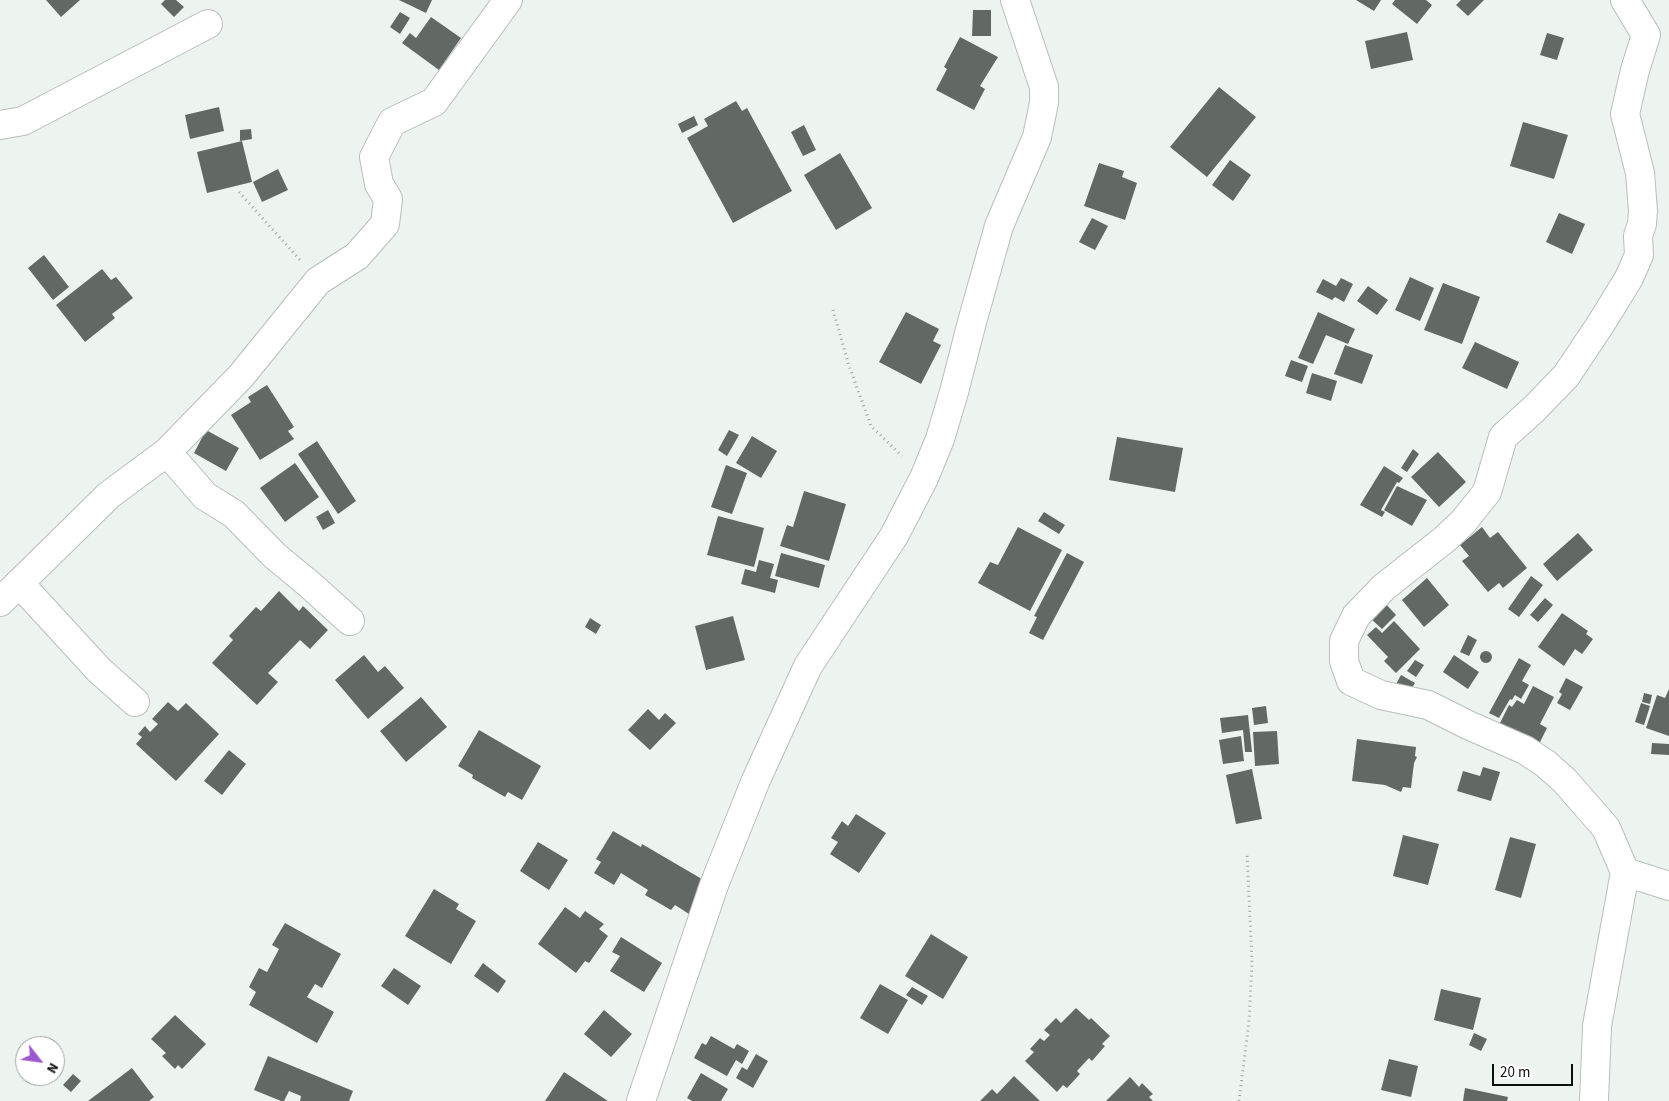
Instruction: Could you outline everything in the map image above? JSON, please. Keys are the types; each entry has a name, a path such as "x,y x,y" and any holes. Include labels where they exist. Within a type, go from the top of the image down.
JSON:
{"street":[{"path":"0,602 109,495 167,452 241,376 318,281 357,256 385,224 388,199 379,184 374,158 392,122 434,102 508,0"},
{"path":"641,1101 714,885 756,780 808,666 894,536 924,478 940,439 1000,226 1031,152 1042,119 1044,88 1015,0"},
{"path":"1594,1101 1597,1026 1626,872 1606,828 1565,781 1546,764 1525,750 1428,705 1381,695 1350,681 1344,660 1344,641 1356,616 1384,587 1462,522 1487,492 1503,437 1566,376 1629,278 1639,255 1638,236 1642,224 1643,211 1640,173 1625,114 1635,70 1646,35 1625,0"},
{"path":"0,126 23,121 208,24"},
{"path":"167,452 205,496 234,514 275,556 350,621"},
{"path":"20,584 99,670 135,702"},
{"path":"1626,872 1669,886"}],"path":[{"path":"239,192 318,281"},
{"path":"833,310 849,366 871,426 924,478"},
{"path":"1239,1101 1249,1022 1252,963 1247,852"}],"building":[{"path":"46,0 80,0 61,17"},
{"path":"165,0 176,0 184,7 174,17 161,4"},
{"path":"399,0 432,0 426,13"},
{"path":"1356,0 1381,0 1374,11"},
{"path":"1395,0 1426,0 1432,5 1417,24 1392,4"},
{"path":"1461,0 1484,0 1468,16 1456,5"},
{"path":"973,10 991,10 991,36 972,36"},
{"path":"400,12 410,18 400,34 390,27"},
{"path":"431,17 461,38 439,70 402,43 410,33 416,38"},
{"path":"1407,32 1413,60 1371,69 1365,41"},
{"path":"1547,33 1564,38 1557,60 1540,55"},
{"path":"960,37 998,57 980,86 985,89 974,110 936,90 947,69 944,67"},
{"path":"1219,87 1256,117 1207,177 1170,147"},
{"path":"736,101 742,111 747,108 792,191 733,223 687,138 708,126 704,119"},
{"path":"219,107 224,131 190,139 185,115"},
{"path":"694,116 698,125 682,133 678,124"},
{"path":"1523,122 1568,135 1554,179 1510,166"},
{"path":"804,125 816,150 803,156 791,132"},
{"path":"251,129 252,139 240,141 240,130"},
{"path":"242,141 252,182 207,193 197,152"},
{"path":"840,153 872,208 836,230 804,175"},
{"path":"1230,160 1251,175 1233,201 1212,185"},
{"path":"1099,163 1124,171 1122,177 1137,183 1125,220 1084,206"},
{"path":"278,169 288,190 262,202 253,182"},
{"path":"1559,213 1585,224 1572,254 1546,242"},
{"path":"1092,218 1108,226 1095,250 1079,242"},
{"path":"44,255 69,287 53,300 28,268"},
{"path":"102,269 111,280 116,277 133,298 112,314 115,318 85,342 56,305"},
{"path":"1410,277 1434,288 1420,321 1395,310"},
{"path":"1341,278 1353,284 1344,302 1335,297 1332,300 1316,292 1323,279 1336,286"},
{"path":"1443,283 1480,297 1462,344 1424,330"},
{"path":"1368,286 1388,300 1377,315 1357,301"},
{"path":"906,312 939,329 933,341 941,345 921,384 879,362"},
{"path":"1318,312 1355,329 1348,344 1326,335 1313,364 1298,358"},
{"path":"1475,342 1519,362 1507,389 1462,368"},
{"path":"1345,345 1373,355 1362,384 1334,374"},
{"path":"1291,360 1308,366 1302,382 1285,376"},
{"path":"1312,373 1337,381 1331,401 1306,393"},
{"path":"267,385 294,427 288,431 294,439 260,460 231,415 251,402 248,397"},
{"path":"206,430 239,448 226,471 194,453"},
{"path":"729,430 739,435 727,456 718,450"},
{"path":"752,436 777,451 761,478 736,463"},
{"path":"1117,437 1183,448 1175,492 1109,480"},
{"path":"317,441 356,501 338,514 298,454"},
{"path":"1413,449 1419,454 1407,472 1401,468"},
{"path":"1438,452 1466,482 1439,507 1411,477"},
{"path":"295,463 319,497 285,522 260,488"},
{"path":"726,465 747,473 732,514 711,507"},
{"path":"1384,466 1403,478 1399,483 1397,482 1381,510 1385,512 1382,517 1360,505"},
{"path":"1397,486 1427,500 1412,526 1384,510"},
{"path":"804,491 846,504 829,561 780,546 787,525 793,527"},
{"path":"328,510 335,523 323,530 316,517"},
{"path":"1044,512 1065,525 1059,534 1038,521"},
{"path":"718,516 764,528 754,567 707,555"},
{"path":"1018,527 1062,550 1030,611 978,583 990,562 998,565"},
{"path":"1482,527 1490,538 1498,532 1527,568 1503,588 1499,583 1488,592 1462,561 1469,556 1460,545"},
{"path":"1578,533 1593,550 1557,581 1543,564"},
{"path":"781,553 825,565 819,588 775,576"},
{"path":"1067,553 1084,562 1043,640 1029,633 1037,617 1034,616"},
{"path":"759,560 774,564 770,578 778,580 775,593 741,584 745,569 756,572"},
{"path":"1531,576 1543,585 1519,617 1508,609"},
{"path":"1427,578 1449,605 1424,627 1402,600"},
{"path":"279,591 299,611 303,606 328,630 310,649 300,640 268,673 278,682 257,705 212,663 233,640 229,636 256,607 261,611"},
{"path":"1545,598 1553,605 1538,622 1530,615"},
{"path":"1385,603 1396,615 1382,629 1370,618"},
{"path":"1562,613 1588,631 1586,634 1593,639 1582,654 1575,649 1564,666 1538,647"},
{"path":"733,616 745,660 706,670 695,626"},
{"path":"590,618 601,625 596,634 585,627"},
{"path":"1394,621 1420,649 1396,673 1384,661 1388,657 1367,635 1376,627 1382,633"},
{"path":"1468,635 1477,640 1469,656 1460,652"},
{"path":"1484,651 1488,651 1492,657 1488,663 1484,663 1480,659 1480,655"},
{"path":"364,655 378,672 385,666 404,688 368,719 335,680"},
{"path":"1454,655 1479,672 1468,689 1443,672"},
{"path":"1519,658 1531,665 1522,681 1529,685 1521,699 1515,695 1512,700 1510,699 1499,718 1489,713"},
{"path":"1415,660 1424,665 1416,677 1407,671"},
{"path":"1401,675 1415,683 1410,691 1396,684"},
{"path":"1566,678 1583,687 1570,710 1557,703 1562,694 1559,692"},
{"path":"1533,686 1554,697 1540,724 1547,728 1536,750 1497,729 1509,705 1512,707 1517,700 1524,704"},
{"path":"1669,689 1669,736 1646,728 1657,695 1665,698"},
{"path":"1644,693 1652,695 1650,704 1642,702"},
{"path":"421,697 447,727 406,762 380,731"},
{"path":"168,702 178,711 186,703 219,734 176,781 136,744 142,737 138,734 145,726 150,732 158,724 152,719"},
{"path":"1641,703 1650,706 1644,725 1635,722"},
{"path":"1266,706 1268,723 1254,725 1252,708"},
{"path":"648,709 659,720 665,713 676,723 650,750 628,730"},
{"path":"1248,715 1252,752 1245,752 1243,730 1222,733 1220,718"},
{"path":"479,730 541,766 522,800 508,792 505,797 472,778 473,775 458,766"},
{"path":"1277,731 1279,764 1255,766 1253,732"},
{"path":"1241,736 1244,761 1223,764 1219,740"},
{"path":"1357,739 1416,747 1415,756 1417,757 1414,763 1411,788 1403,787 1401,792 1385,785 1352,781"},
{"path":"1652,743 1669,744 1669,755 1651,754"},
{"path":"229,750 246,764 222,795 204,781"},
{"path":"1483,767 1500,772 1491,801 1457,791 1463,771 1480,776"},
{"path":"1252,769 1262,819 1236,824 1226,775"},
{"path":"856,814 886,833 859,873 830,854 838,842 831,838 842,821 848,826"},
{"path":"613,831 641,847 642,844 707,882 689,914 675,905 671,910 645,895 648,890 621,873 614,885 594,873 601,862 596,859"},
{"path":"1403,835 1439,844 1428,885 1393,876"},
{"path":"1510,837 1536,844 1521,898 1495,890"},
{"path":"538,842 568,860 549,890 520,871"},
{"path":"434,889 459,904 456,909 476,921 451,964 405,936"},
{"path":"565,907 580,918 585,911 604,924 599,929 608,936 589,963 585,961 576,973 538,944"},
{"path":"285,923 341,954 322,988 315,984 307,997 334,1012 317,1043 249,1005 256,992 249,987 259,968 267,972 279,949 272,945"},
{"path":"931,934 968,957 943,999 905,976"},
{"path":"621,937 662,963 644,992 610,971 620,956 612,952"},
{"path":"483,963 506,981 498,993 474,976"},
{"path":"394,968 421,986 408,1005 381,986"},
{"path":"880,984 908,1000 888,1034 860,1018"},
{"path":"912,987 928,996 922,1005 906,995"},
{"path":"1441,989 1481,998 1473,1030 1434,1020"},
{"path":"1076,1008 1089,1020 1091,1018 1110,1036 1102,1044 1105,1046 1092,1061 1089,1058 1077,1071 1080,1074 1067,1088 1063,1085 1057,1092 1025,1061 1034,1052 1030,1049 1040,1038 1044,1041 1050,1035 1044,1030 1056,1018 1061,1023"},
{"path":"604,1010 632,1034 611,1057 584,1034"},
{"path":"175,1015 206,1044 182,1069 178,1065 175,1069 162,1056 166,1053 151,1039"},
{"path":"1474,1033 1487,1039 1481,1051 1469,1045"},
{"path":"711,1036 734,1049 737,1044 749,1051 742,1064 736,1060 727,1076 694,1058 702,1043 706,1045"},
{"path":"756,1054 768,1061 753,1088 736,1078 742,1067 747,1070"},
{"path":"268,1056 353,1091 349,1101 300,1101 301,1096 289,1091 284,1101 281,1101 254,1090"},
{"path":"1389,1059 1418,1066 1411,1097 1381,1090"},
{"path":"132,1068 154,1097 149,1101 88,1101"},
{"path":"564,1072 608,1101 545,1101"},
{"path":"701,1073 728,1089 721,1101 692,1101 687,1098"},
{"path":"73,1074 81,1081 71,1092 64,1086"},
{"path":"1014,1076 1040,1101 980,1101 992,1089 997,1094"},
{"path":"1130,1077 1139,1087 1142,1083 1153,1094 1149,1097 1153,1101 1106,1101"},
{"path":"1465,1088 1508,1097 1507,1101 1463,1101"}]}
